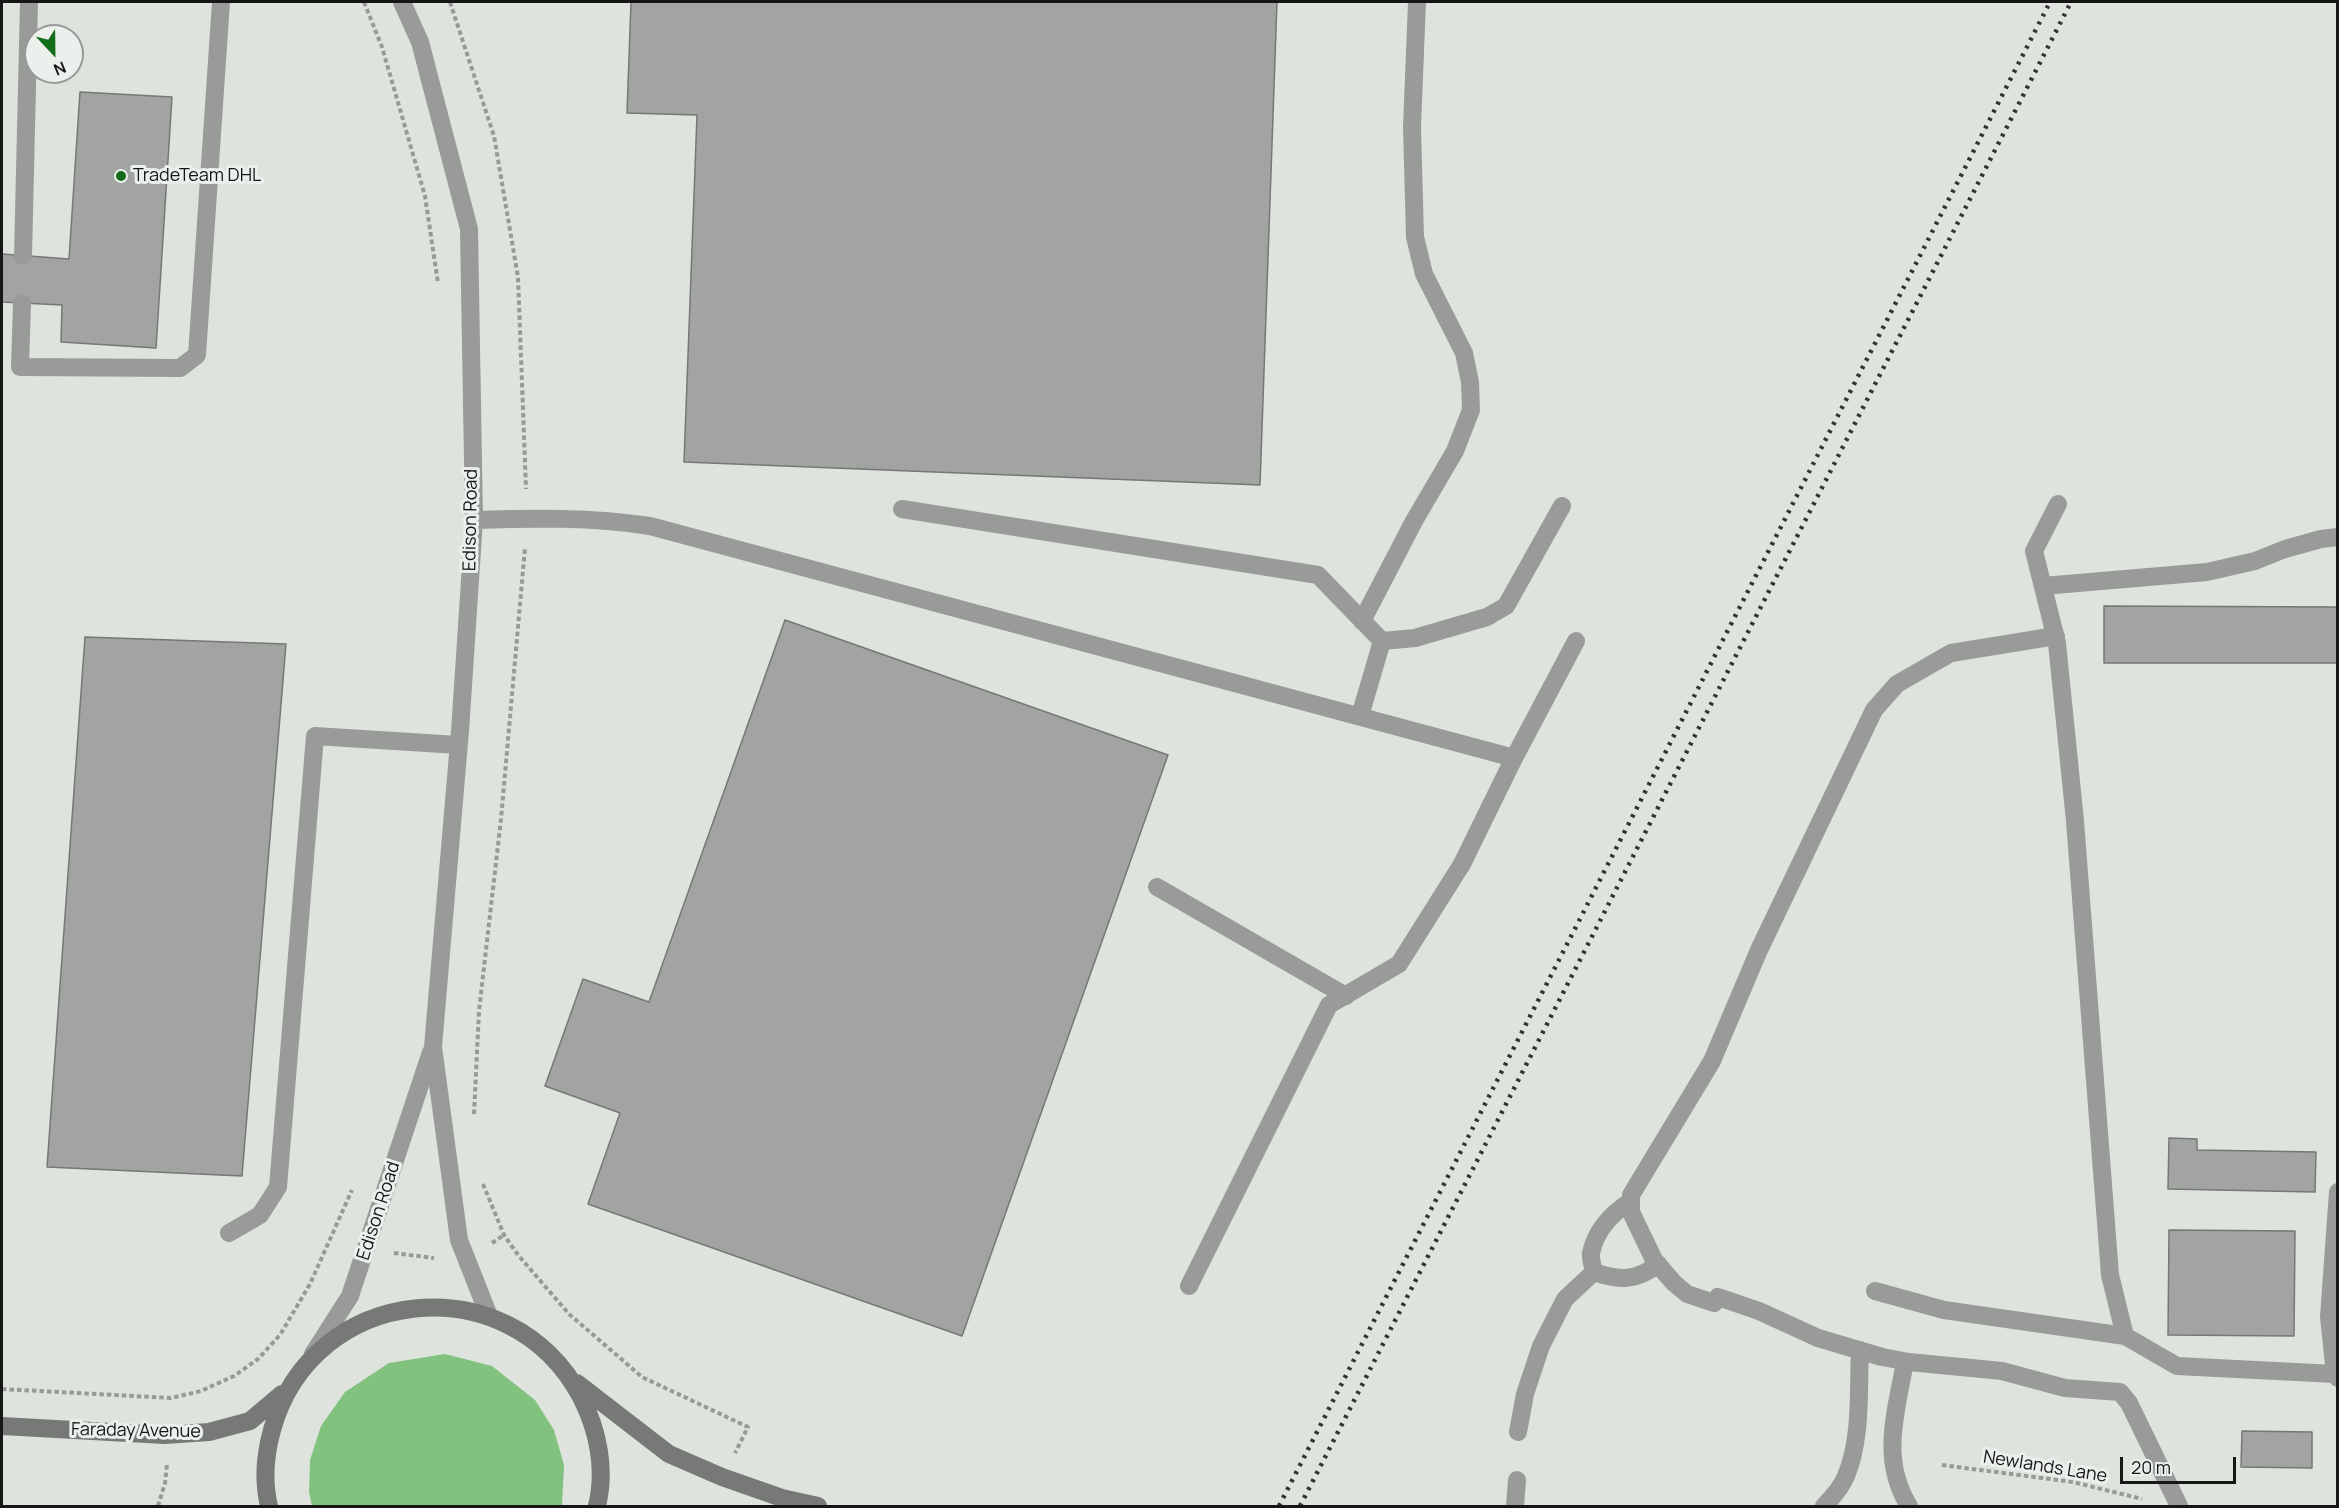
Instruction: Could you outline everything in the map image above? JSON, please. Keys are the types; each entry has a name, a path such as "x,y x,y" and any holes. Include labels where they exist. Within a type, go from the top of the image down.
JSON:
{"street":[{"path":"23,256 29,2"},
{"path":"22,303 20,368 180,368 197,355 221,2"},
{"name":"Edison Road","path":"402,2 420,42 469,229 474,520 433,1047 459,1240 489,1316"},
{"path":"1362,621 1414,521 1455,451 1471,410 1470,382 1464,353 1424,274 1415,237 1412,127 1417,2"},
{"path":"2058,504 2034,551 2056,636 2075,821 2110,1275 2125,1336"},
{"path":"1382,641 1415,638 1486,617 1506,606 1562,506"},
{"path":"902,509 1318,575 1382,641"},
{"path":"474,520 527,518 607,520 650,526 1514,758"},
{"path":"2043,586 2207,572 2255,561 2285,549 2321,539 2337,537"},
{"path":"2056,636 1951,653 1897,684 1874,710 1759,950 1712,1062 1631,1195 1631,1212 1658,1264 1687,1294 1714,1303 1718,1297 1759,1311 1818,1338 1905,1362 2002,1371 2065,1388 2120,1392 2128,1403 2179,1506"},
{"path":"1360,716 1382,641"},
{"path":"1189,1286 1329,1005 1399,964 1462,864 1514,758 1576,641"},
{"path":"229,1233 260,1215 278,1187 315,736 458,745"},
{"path":"1157,887 1346,996"},
{"name":"Edison Road","path":"305,1366 350,1296 433,1047"},
{"path":"1875,1291 1944,1310 2125,1336 2177,1366 2336,1376 2329,1317 2337,1192"},
{"path":"1594,1272 1590,1255 1603,1225 1620,1208 1631,1201"},
{"path":"1594,1272 1613,1279 1646,1274 1658,1264"},
{"path":"1518,1432 1525,1394 1541,1346 1565,1299 1594,1272"},
{"path":"269,1506 265,1466 268,1445 276,1414 291,1385 305,1366 327,1344 348,1330 390,1312 420,1307 448,1307 489,1316 521,1331 541,1346 571,1378 669,1454 772,1494 818,1506"},
{"path":"1824,1506 1838,1491 1846,1475 1855,1444 1860,1350"},
{"path":"1905,1362 1894,1429 1892,1457 1900,1492 1909,1506"},
{"path":"571,1378 590,1414 599,1449 601,1485 597,1506"},
{"name":"Faraday Avenue","path":"2,1426 164,1435 209,1432 250,1421 291,1385"},
{"path":"1515,1506 1517,1480"}],"path":[{"path":"364,2 382,46 425,196 438,284"},
{"path":"450,2 494,136 518,277 527,518 501,819 479,1011 474,1121"},
{"path":"481,1179 504,1236 569,1314 642,1377 748,1427"},
{"path":"2,1389 171,1398 201,1391 234,1376 258,1359 280,1335 310,1284 354,1185"},
{"path":"330,1236 368,1247 424,1258 466,1258 504,1236"},
{"name":"Newlands Lane","path":"1942,1465 2073,1482 2179,1506"}],"green space":[{"path":"445,1354 492,1366 535,1400 554,1430 564,1465 562,1506 312,1506 309,1492 310,1460 321,1426 345,1392 389,1363"}],"building":[{"path":"631,2 1277,2 1260,485 684,462 697,115 627,113"},
{"name":"TradeTeam DHL","path":"80,92 172,97 156,348 61,342 62,305 2,302 2,254 69,259"},
{"path":"2104,606 2338,607 2338,663 2104,663"},
{"path":"785,620 1168,755 962,1336 588,1204 620,1113 545,1086 583,979 649,1002"},
{"path":"85,637 286,644 242,1176 47,1167"},
{"path":"2169,1138 2197,1139 2197,1150 2316,1152 2315,1192 2168,1189"},
{"path":"2169,1230 2295,1231 2294,1336 2168,1335"},
{"path":"2242,1431 2312,1432 2312,1468 2241,1467"}],"railway":[{"path":"1279,1506 2050,2"},
{"path":"1300,1506 2071,2"}],"place":[{"name":"TradeTeam DHL","path":"121,176"}]}
